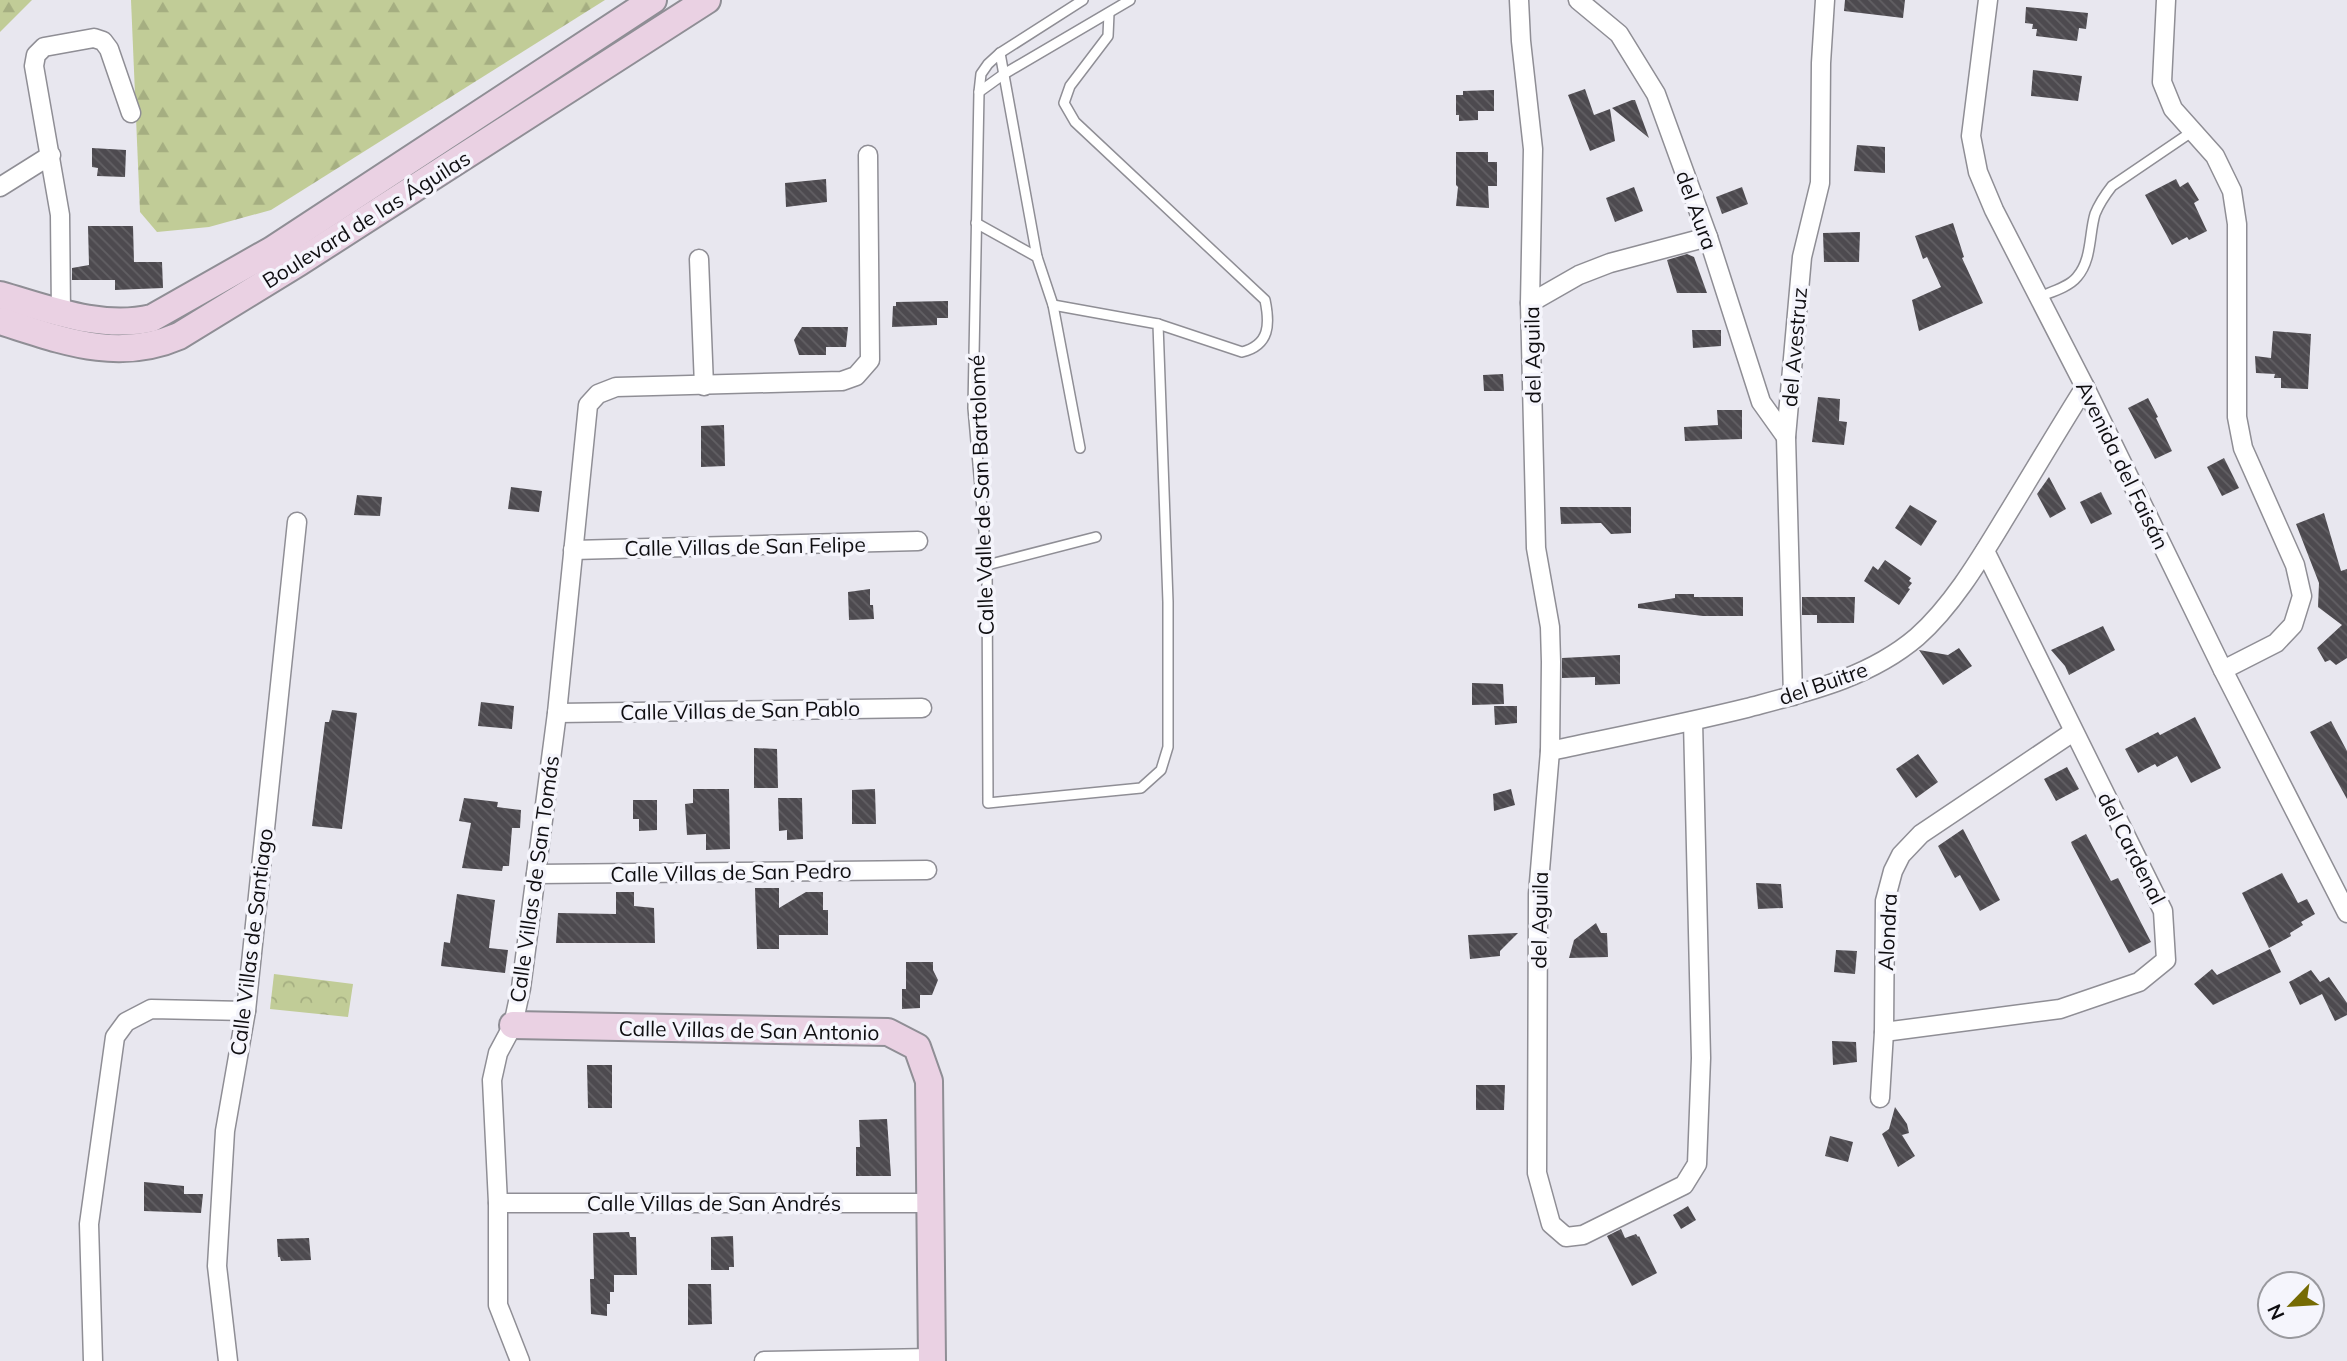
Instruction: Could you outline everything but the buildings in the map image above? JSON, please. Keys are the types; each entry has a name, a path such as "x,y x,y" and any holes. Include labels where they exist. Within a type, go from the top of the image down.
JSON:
{"main road":[{"name":"Boulevard de las Águilas","path":"0,295 61,313 111,322 133,323 168,311 272,250 653,0"},
{"name":"Boulevard de las Águilas","path":"0,321 61,340 97,347 136,349 179,336 298,263 707,0"},
{"name":"Calle Villas de San Antonio","path":"513,1025 888,1032 917,1047 929,1081 932,1360"}],"street":[{"name":"del Aguila","path":"1519,0 1533,149 1530,303 1536,548 1550,627 1550,751 1538,894 1537,1173 1551,1224 1566,1237 1583,1235 1684,1185 1697,1164 1701,1058 1693,721"},
{"name":"del Aura","path":"1578,0 1619,34 1656,94 1708,237 1761,402 1786,437"},
{"name":"del Avestruz","path":"1793,696 1786,437 1802,257 1820,183 1821,63 1825,0"},
{"name":"Avenida del Faisán","path":"1989,0 1971,136 1978,172 1994,210 2085,387 2223,670 2347,913"},
{"path":"2166,0 2162,82 2173,109 2215,156 2232,191 2237,224 2237,417 2243,447 2295,565 2302,596 2293,625 2276,643 2223,670"},
{"path":"61,313 60,215 34,66 36,55 44,47 94,38 103,41 109,49 131,113"},
{"path":"0,187 51,155"},
{"path":"699,259 704,386 842,381 856,376 870,360 868,155"},
{"path":"1530,303 1579,275 1610,263 1708,237"},
{"name":"Calle Villas de San Tomás","path":"520,1361 498,1305 498,1203 492,1080 498,1053 513,1025 521,988 557,713 588,405 598,394 616,387 704,386"},
{"name":"del Buitre","path":"1550,751 1693,721 1793,696 1842,681 1885,660 1917,637 1948,604 1985,551 2085,387"},
{"name":"Calle Villas de Santiago","path":"228,1361 217,1266 225,1131 246,1011 297,522"},
{"name":"Calle Villas de San Felipe","path":"573,550 918,541"},
{"name":"del Cardenal","path":"1884,1032 2060,1009 2139,982 2166,960 2163,911 1985,551"},
{"name":"Calle Villas de San Pablo","path":"557,713 922,708"},
{"name":"Alondra","path":"1880,1098 1884,1032 1885,901 1892,871 1901,855 1921,834 2073,732"},
{"name":"Calle Villas de San Pedro","path":"536,874 927,870"},
{"path":"93,1361 89,1224 115,1037 126,1022 151,1009 246,1011"},
{"name":"Calle Villas de San Andrés","path":"498,1203 929,1203"},
{"path":"764,1361 932,1360"}],"lane":[{"path":"1080,447 1053,305 1037,257 1000,53 1083,0"},
{"path":"979,92 1004,74 1130,0"},
{"path":"1053,305 1158,324 1242,352 1254,349 1262,341 1269,319 1265,300 1075,122 1064,103 1070,86 1108,36 1109,13"},
{"name":"Calle Valle de San Bartolomé","path":"1000,53 981,74 979,92 973,408 987,565 988,803 1141,788 1161,770 1168,747 1168,602 1158,324"},
{"path":"2039,297 2078,277 2086,261 2095,215 2112,186 2193,131"},
{"path":"976,223 1037,257"},
{"path":"987,565 1096,537"}],"green space":[{"path":"0,0 32,0 0,32"},
{"path":"131,0 605,0 271,210 209,227 157,232 140,212"},
{"path":"274,974 353,984 348,1017 270,1009"}]}
